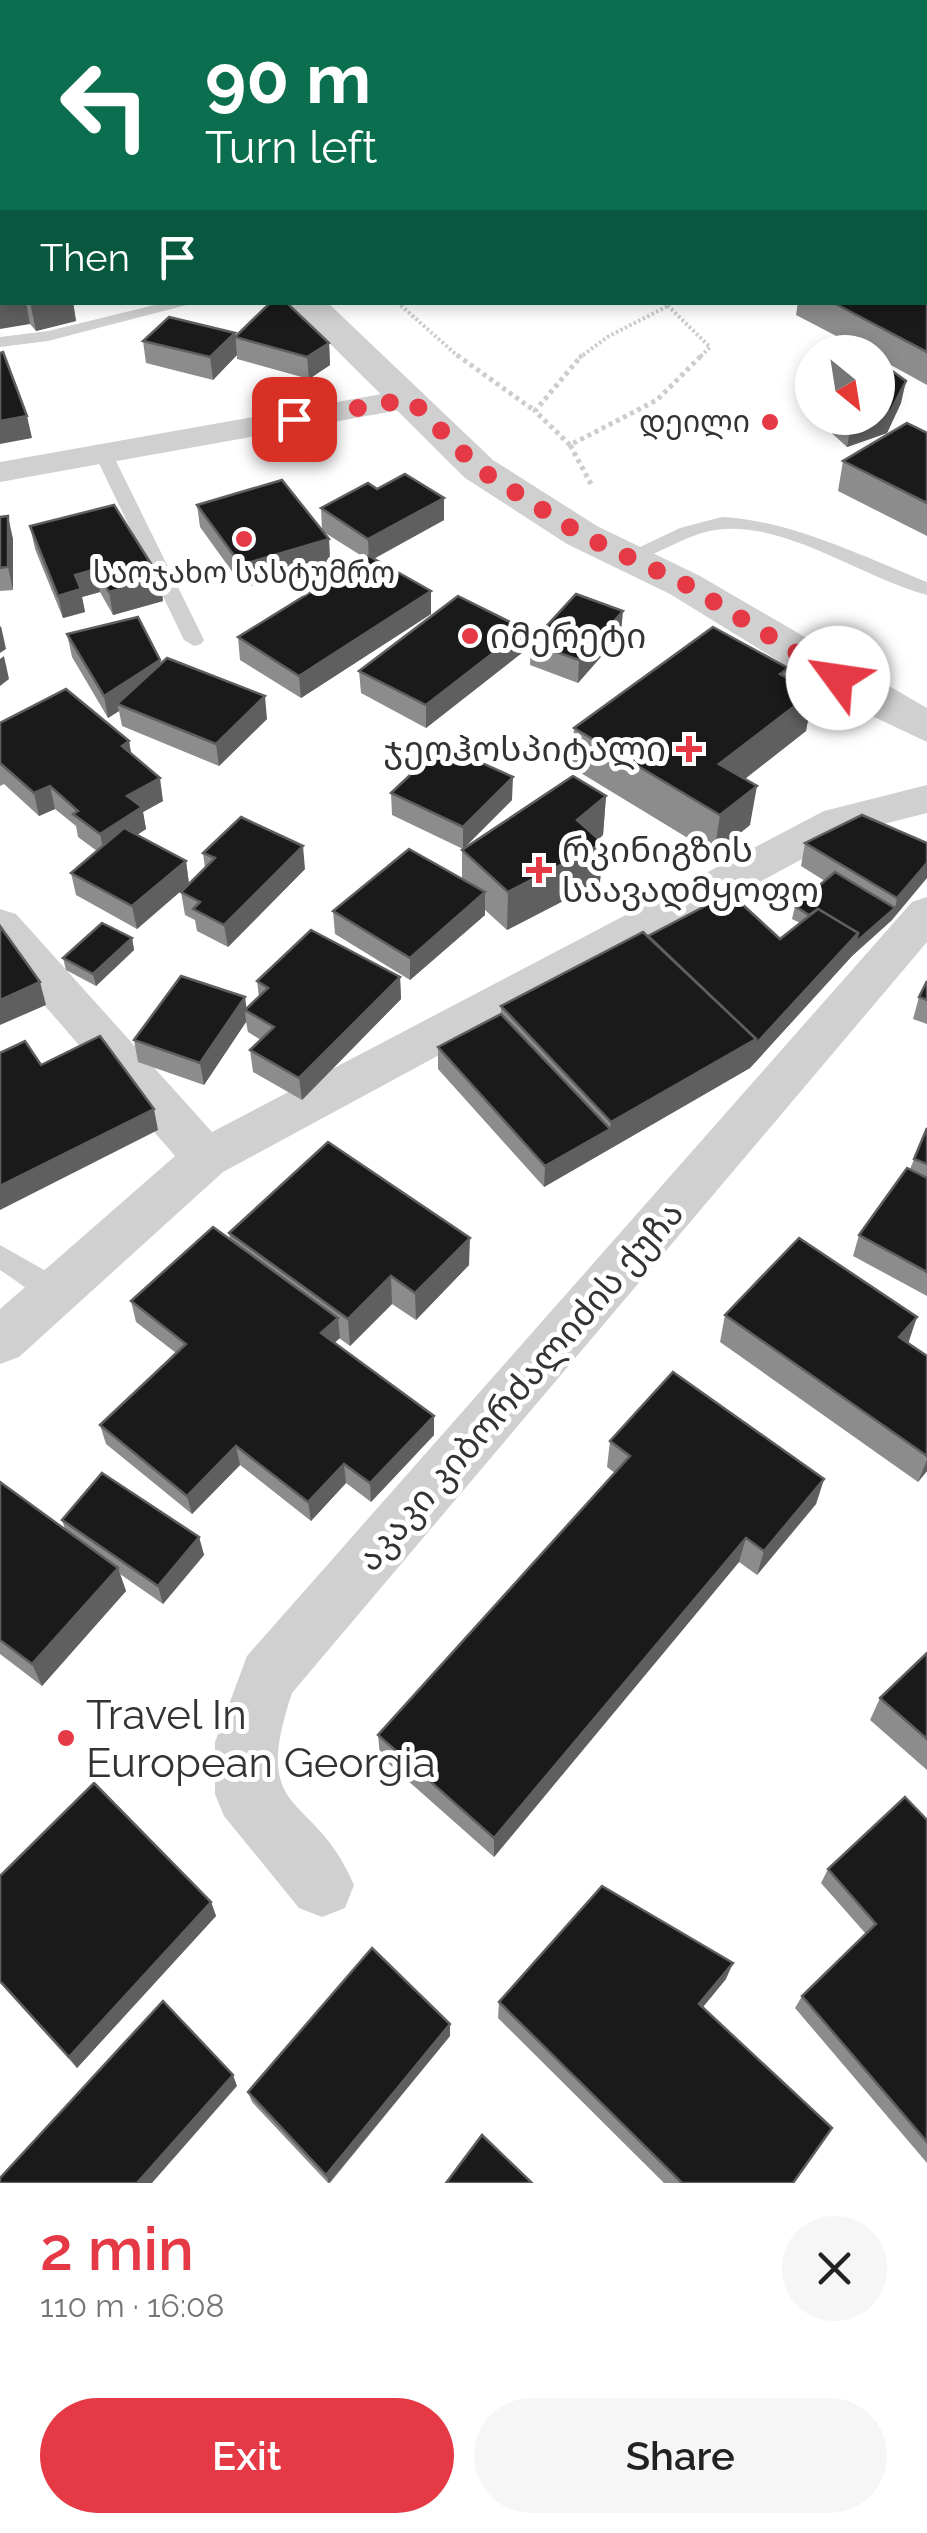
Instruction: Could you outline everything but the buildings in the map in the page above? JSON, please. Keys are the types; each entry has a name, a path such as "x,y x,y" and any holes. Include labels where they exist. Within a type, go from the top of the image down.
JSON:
{"street":[{"path":"309,305 479,469 582,535 685,584 869,697 927,726"},
{"path":"0,472 410,399"},
{"path":"0,1340 206,1158 839,821 927,799"},
{"name":"აკაკი კიბორძალიძის ქუჩა","path":"322,1885 246,1794 245,1742 268,1676 927,913"},
{"path":"0,925 206,1158"}],"lane":[{"path":"476,0 496,0"},
{"path":"0,342 48,336 177,305"},
{"path":"103,453 194,640"},
{"path":"629,557 691,530 726,523 766,530 927,589"},
{"path":"0,1256 57,1291"}],"path":[{"path":"400,305 451,350 535,411 570,445 598,497 582,535"},
{"path":"535,411 560,372 612,333 664,305"},
{"path":"570,445 657,400 710,347 667,305"}],"place":[{"name":"დეილი","path":"770,422"},
{"name":"საოჯახო სასტუმრო","path":"244,539"},
{"name":"იმერეტი","path":"470,636"},
{"name":"ჯეოჰოსპიტალი","path":"689,749"},
{"name":"რკინიგზის საავადმყოფო","path":"539,870"},
{"name":"Travel In European Georgia","path":"66,1738"}],"route":[{"path":"294,419 410,399 479,469 582,535 685,584 838,678"}]}
